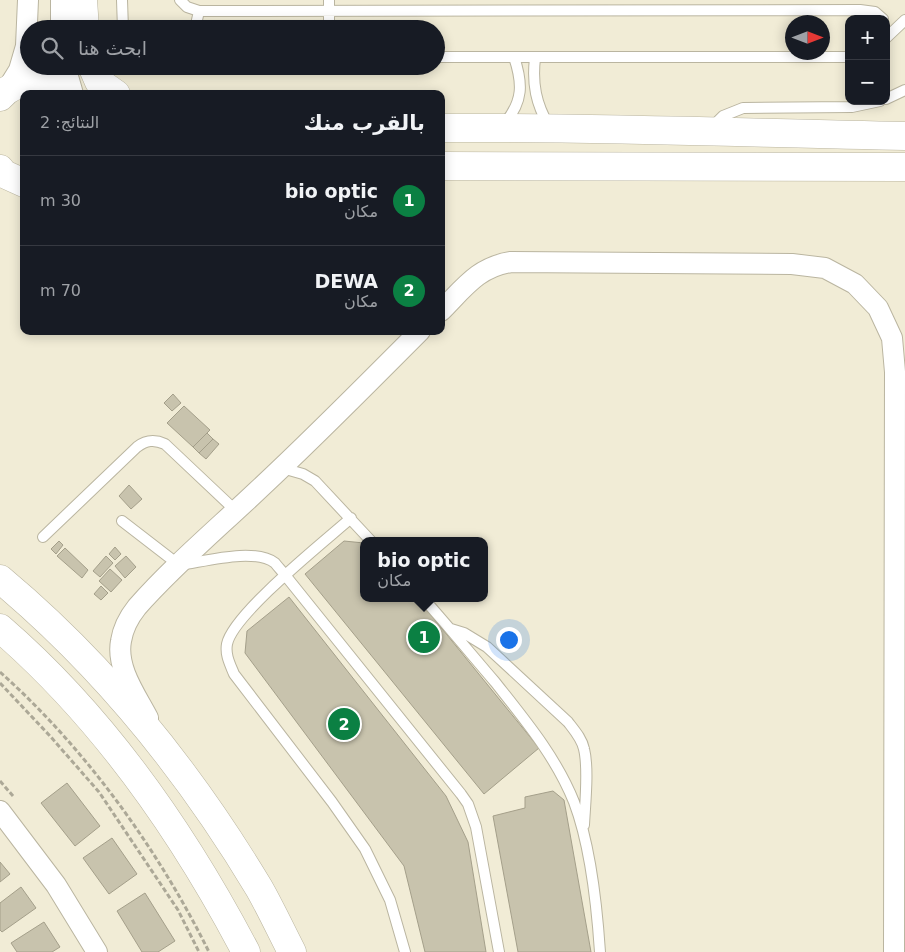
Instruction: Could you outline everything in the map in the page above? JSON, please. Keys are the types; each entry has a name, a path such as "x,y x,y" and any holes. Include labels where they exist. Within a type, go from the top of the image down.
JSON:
{"street":[{"path":"27,20 28,0"},
{"path":"61,0 61,20"},
{"path":"82,0 84,20"},
{"path":"3,94 20,67"},
{"path":"67,75 72,90"},
{"path":"96,75 99,82 110,90"},
{"path":"3,94 23,82 42,81 63,90"},
{"path":"445,128 549,127 905,136"},
{"path":"445,166 902,169"},
{"path":"0,169 4,174 20,181"},
{"path":"445,307 487,268 511,262 792,264 825,268 855,284 878,308 892,338 895,372 894,952"},
{"path":"164,749 128,678 121,660 120,641 126,623 137,607 179,565 282,468 416,335"},
{"path":"0,579 30,604 100,674 164,749 214,818 259,889 292,952"},
{"path":"0,628 82,710 135,774 183,843 226,914 246,952"},
{"path":"0,811 56,885 97,952"}],"lane":[{"path":"122,0 122,20"},
{"path":"180,0 187,7 198,11 860,10 875,12 878,15"},
{"path":"329,0 329,20"},
{"path":"196,20 198,11"},
{"path":"890,35 905,20"},
{"path":"445,57 845,57"},
{"path":"501,127 513,112 520,94 520,75 514,57"},
{"path":"535,58 533,76 535,94 540,111 549,127"},
{"path":"890,97 905,90"},
{"path":"707,132 723,116 743,108 852,107 861,105"},
{"path":"43,537 137,447 143,442 150,440 165,444 236,511"},
{"path":"282,468 303,474 315,481 368,537"},
{"path":"351,518 285,575 232,631 227,645 228,660 234,674 332,802 365,849 390,900 406,952"},
{"path":"122,520 179,565 241,556 258,556 274,562 468,804 476,827 498,952"},
{"path":"427,602 527,722 545,747 574,802 584,832 600,952"},
{"path":"451,629 464,633 487,646 568,722 578,735 584,749 586,765 584,832"}],"path":[{"path":"0,672 57,728 109,788 186,906 209,952"},
{"path":"0,683 99,792 178,910 199,952"}],"building":[{"path":"173,394 181,403 172,411 164,403"},
{"path":"184,406 210,430 193,447 167,423"},
{"path":"207,433 213,439 199,453 193,447"},
{"path":"213,439 219,444 206,459 199,453"},
{"path":"129,485 142,499 131,509 119,496"},
{"path":"59,541 63,545 56,554 51,549"},
{"path":"344,541 360,543 360,602 420,602 539,748 484,794 305,574"},
{"path":"115,547 121,554 115,560 109,554"},
{"path":"65,548 88,570 82,578 57,556"},
{"path":"106,556 113,563 100,577 93,571"},
{"path":"126,556 136,567 125,578 115,566"},
{"path":"110,569 122,580 111,592 99,581"},
{"path":"101,586 108,593 101,600 94,594"},
{"path":"289,597 446,796 468,842 486,952 425,952 404,866 245,653 247,631"},
{"path":"67,783 100,826 75,846 41,803"},
{"path":"553,791 564,800 591,952 518,952 493,816 525,808 525,797"},
{"path":"112,838 137,874 109,894 83,858"},
{"path":"0,862 10,874 0,882"},
{"path":"21,887 36,908 2,932 0,930 0,903"},
{"path":"145,893 175,941 158,952 142,952 117,911"},
{"path":"44,922 60,947 52,952 17,952 11,943"}],"place":[{"name":"bio optic","path":"424,637"},
{"name":"DEWA","path":"344,724"}]}
